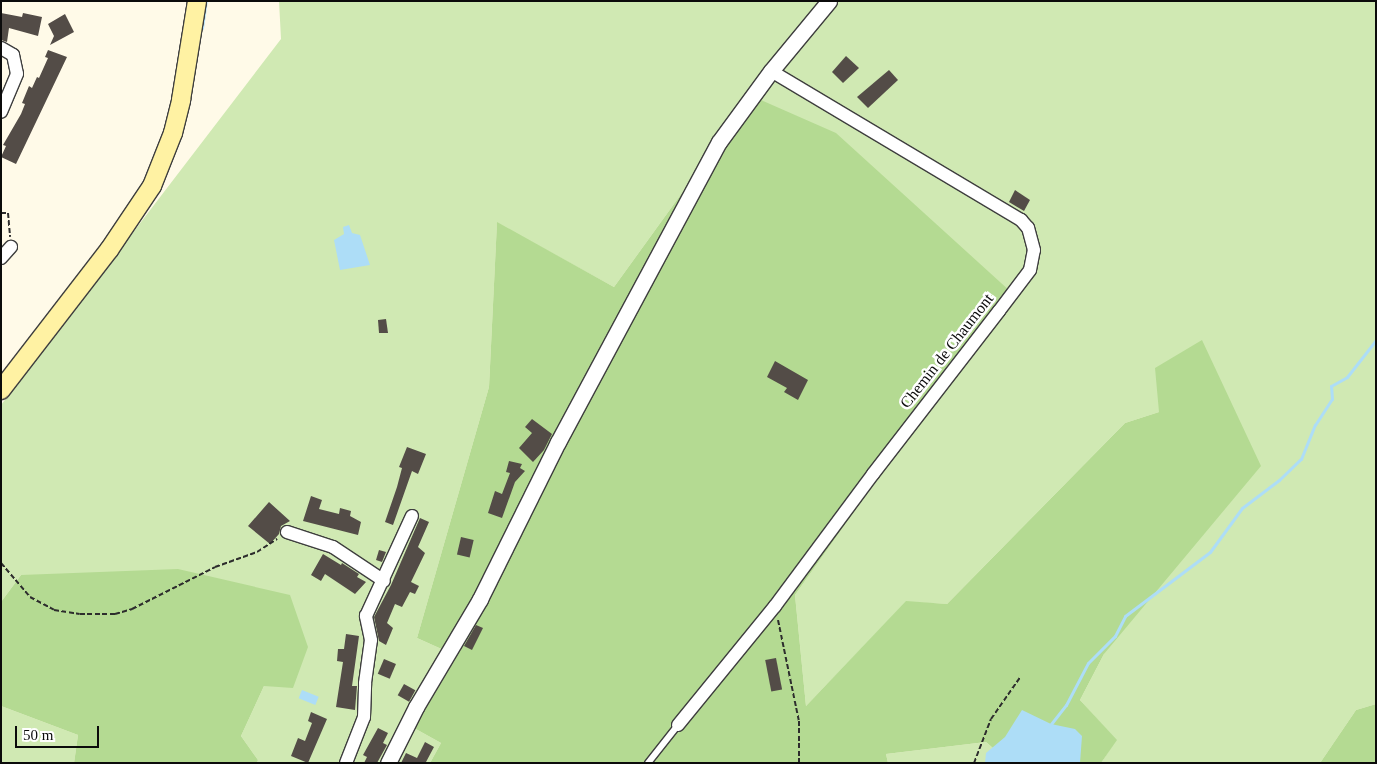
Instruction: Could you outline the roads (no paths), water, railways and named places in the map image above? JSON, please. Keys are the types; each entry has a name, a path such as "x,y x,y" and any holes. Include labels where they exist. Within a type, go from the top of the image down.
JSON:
{"main road":[{"path":"1,390 109,250 152,186 170,140 181,100 197,1"}],"street":[{"path":"388,763 416,706 480,599 558,442 719,142 806,25 829,1"},
{"path":"1,48 7,49 13,55 17,74 1,112"},
{"name":"Chemin de Chaumont","path":"678,725 775,606 873,474 999,312 1030,270 1034,250 1028,228 1021,220 771,70"},
{"path":"1,258 11,247"},
{"path":"346,763 364,716 365,683 371,640 366,616 384,581 412,516"},
{"path":"287,532 333,547 384,581"}],"lane":[{"path":"648,763 678,725"}],"water":[{"path":"349,225 352,233 360,235 370,265 340,270 334,240 344,234 343,227"},
{"path":"302,690 319,697 315,705 299,698"},
{"path":"1022,710 1051,724 1075,729 1082,736 1080,763 985,763 986,753 1005,737"}],"waterway":[{"path":"202,28 206,1"},
{"path":"1051,724 1066,705 1088,663 1115,636 1125,616 1210,552 1242,508 1279,480 1301,459 1315,425 1332,399 1331,386 1347,377 1376,340"}]}
